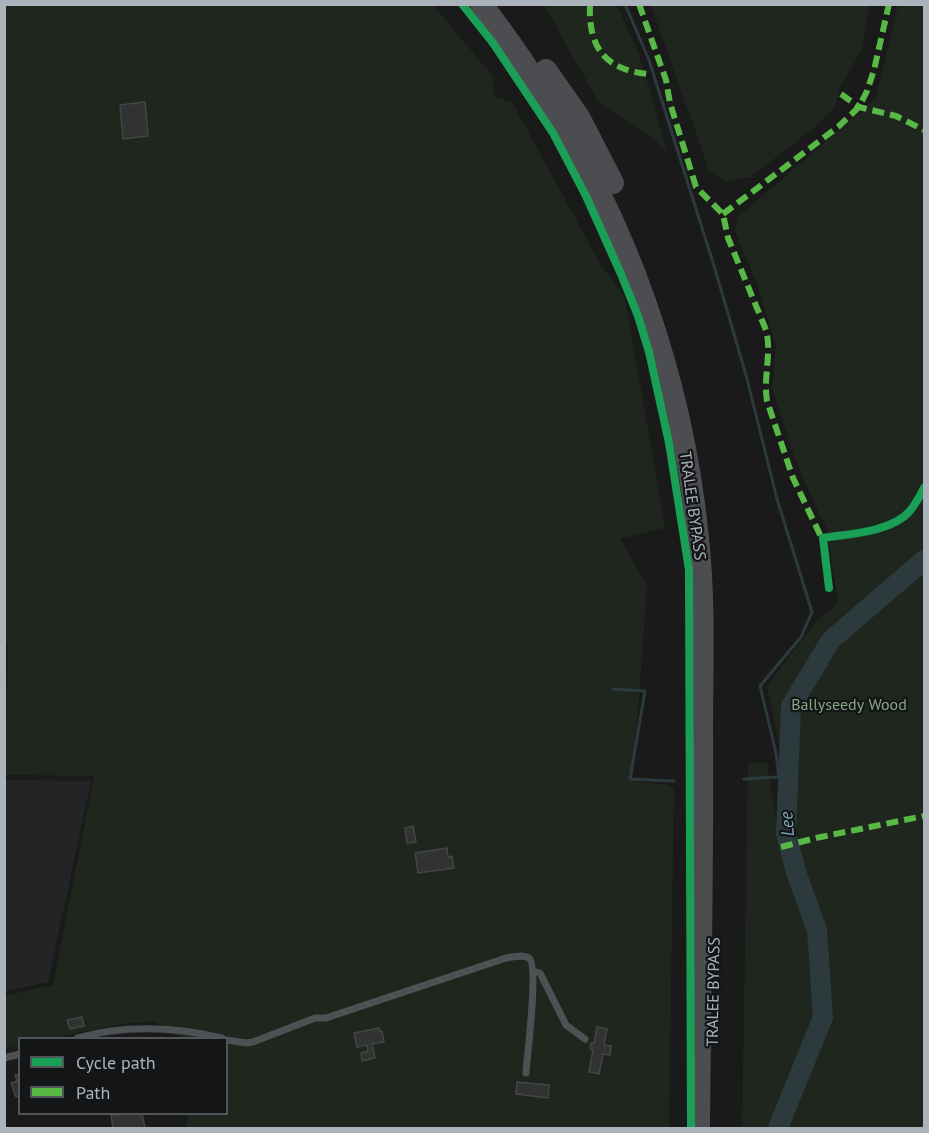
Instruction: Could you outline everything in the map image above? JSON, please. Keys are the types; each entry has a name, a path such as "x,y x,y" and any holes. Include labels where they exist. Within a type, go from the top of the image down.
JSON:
{"highway":[{"name":"TRALEE BYPASS","path":"481,4 526,65 566,127 600,192 634,269 663,352 682,431 702,578 699,1128"},
{"name":"TRALEE BYPASS","path":"501,4 579,117 614,185 643,250 676,345 696,427 709,509 715,574 716,784 712,1128"}],"lane":[{"path":"228,1040 253,1042 315,1018 326,1018 506,958 528,957 533,965 533,971 526,1073"},
{"path":"533,971 540,973 566,1025 585,1040"},
{"path":"81,1037 101,1032 168,1029 216,1037"}],"shaded area":[{"path":"5,780 91,781 48,982 5,991"}],"green space":[{"path":"651,4 869,5 862,50 842,83 835,106 820,123 751,177 725,182 709,170"},
{"path":"5,5 433,5 492,75 495,97 512,102 602,267 625,298 665,528 620,539 647,586 633,781 667,785 674,789 669,1128 186,1128 189,1115 228,1115 228,1037 179,1037 155,1021 115,1025 58,1037 18,1037 18,1046 5,1049 4,996 53,985 94,776 5,775 8,643 4,643"},
{"path":"544,5 617,5 639,54 667,151 646,133 598,101"},
{"name":"Ballyseedy Wood","path":"898,5 924,5 924,1128 742,1128 748,763 767,762 779,837 799,838 767,686 814,624 838,603 825,523 793,454 772,387 776,345 758,287 735,231 738,217 876,98"}],"building":[{"path":"145,102 148,136 123,139 120,105"},
{"path":"413,826 416,842 407,843 405,828"},
{"path":"447,848 448,857 452,856 454,868 418,873 415,853"},
{"path":"82,1017 84,1026 70,1029 67,1020"},
{"path":"597,1027 607,1029 604,1045 611,1046 610,1055 603,1054 599,1074 589,1072 593,1050 590,1049 591,1043 594,1043"},
{"path":"379,1028 380,1032 382,1031 384,1042 372,1044 375,1058 362,1061 361,1053 368,1051 367,1045 357,1047 354,1033"},
{"path":"18,1074 18,1096 16,1097 11,1083 17,1081 15,1075"},
{"path":"517,1082 549,1085 548,1098 516,1094"},
{"path":"111,1115 142,1115 145,1128 113,1128"}],"waterway":[{"path":"625,4 649,60 715,269 746,375 777,499 812,612 801,637 760,686 776,753 786,833"},
{"name":"Lee","path":"778,1128 823,1017 817,930 796,872 786,833 791,706 831,640 924,560"},
{"path":"613,689 645,691 630,779 674,781"},
{"path":"744,779 778,777"}],"marked path":[{"path":"590,4 592,33 602,54 621,67 633,72 648,74"},
{"path":"639,4 666,80 670,103 696,187 723,214 728,238 766,330 768,339 767,401 793,478 824,543"},
{"path":"723,214 838,127 859,107 874,70 889,4"},
{"path":"841,94 859,107 896,116 924,130"},
{"path":"781,847 924,816"}],"cycle path":[{"path":"462,4 493,43 553,133 586,196 638,316 649,352 669,443 689,570 691,1128"},
{"path":"829,588 823,538 869,531 891,524 909,512 924,488"}]}
